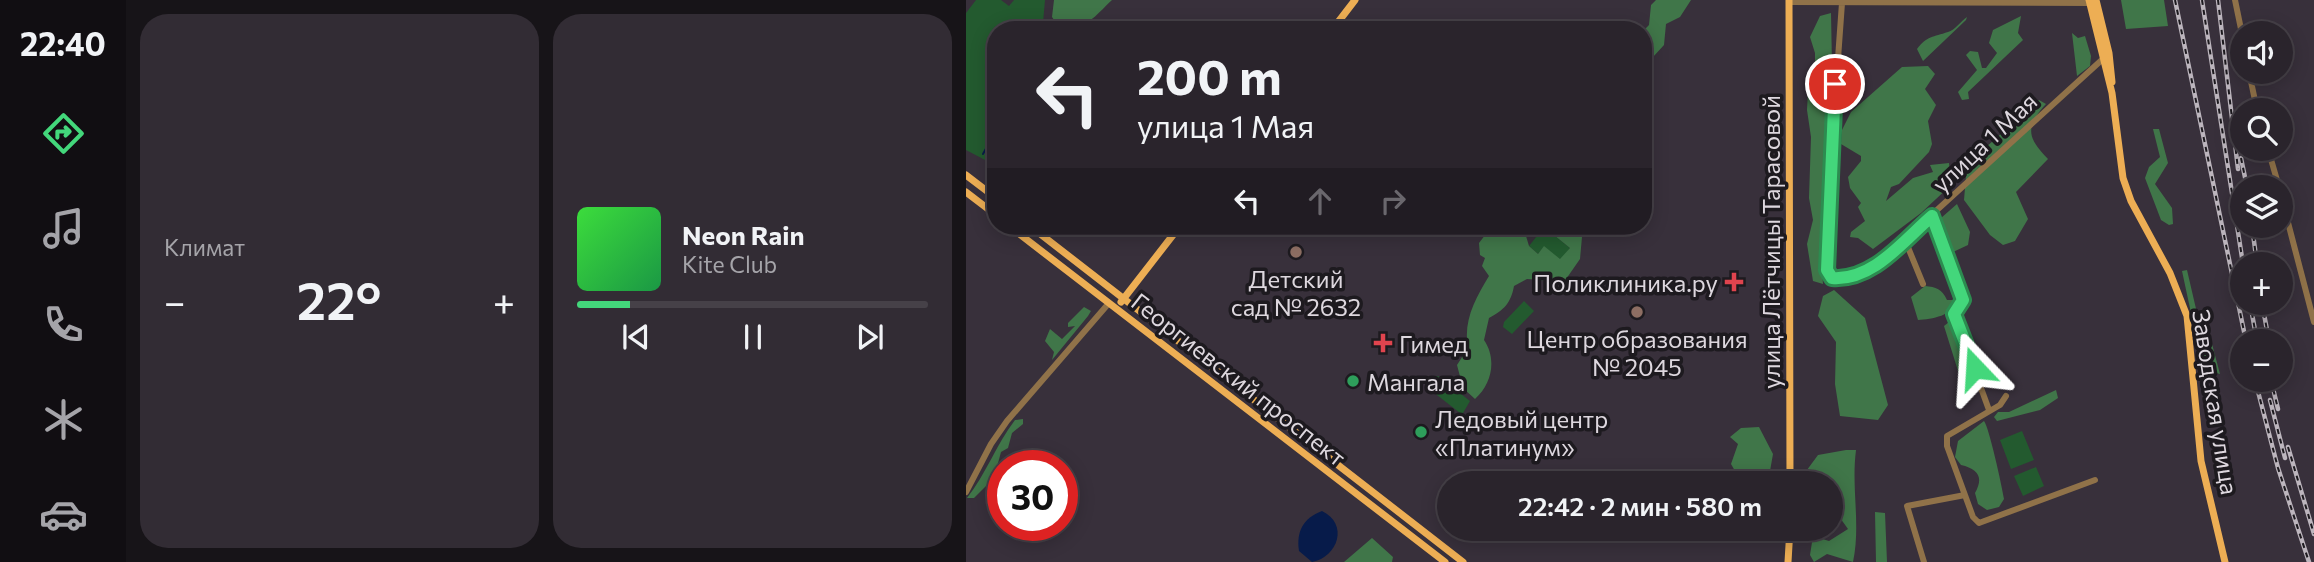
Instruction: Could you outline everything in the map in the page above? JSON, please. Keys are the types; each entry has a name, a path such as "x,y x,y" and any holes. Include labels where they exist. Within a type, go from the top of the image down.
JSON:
{"main road":[{"path":"1339,21 1355,0"},
{"name":"улица Лётчицы Тарасовой","path":"1789,1 1790,471"},
{"name":"Заводская улица","path":"2092,1 2106,56 2123,178 2131,201 2170,273 2187,316 2191,381 2201,461 2225,562"},
{"path":"966,175 987,192"},
{"path":"966,192 987,208"},
{"name":"Георгиевский проспект","path":"1021,235 1445,562"},
{"name":"Георгиевский проспект","path":"1041,235 1463,562"},
{"path":"1116,308 1173,235"},
{"path":"1788,562 1789,541"}],"street":[{"path":"2235,0 2239,21"},
{"path":"1789,1 2092,1"},
{"name":"улица 1 Мая","path":"1842,3 1826,262 1832,278 1859,276 1870,271 2106,56"},
{"path":"1932,216 1963,300 1954,314 1989,410"},
{"path":"2292,238 2314,322"},
{"path":"1905,240 1923,284"},
{"path":"1047,255 1054,253 1055,246"},
{"path":"966,492 991,444 1007,421 1109,303"},
{"path":"1192,367 1193,360 1199,358"},
{"path":"2006,396 2005,401 1947,436 1973,517 1979,523 2095,480"},
{"path":"1297,448 1303,446 1305,439"},
{"path":"1924,562 1907,506 1965,495"}],"green space":[{"path":"976,0 1001,0 1009,6 1014,0 1045,0 1043,21 987,21 987,161 966,150 966,13"},
{"path":"1054,0 1112,0 1088,21 1055,21 1052,17"},
{"path":"1656,0 1691,0 1680,17 1666,24 1664,45 1653,57 1652,21 1649,21 1651,5"},
{"path":"2121,0 2164,0 2168,26 2126,29"},
{"path":"1831,13 1832,65 1825,124 1820,242 1823,284 1813,281 1807,244 1813,220 1809,198 1811,137 1807,110 1808,92 1815,72 1815,53 1810,37 1820,16"},
{"path":"2021,16 2018,33 2023,40 1968,92 1969,99 1962,100 1958,92 1977,70 1966,55 1970,51 1978,52 1982,68 1986,68 1997,53 1989,43 1993,30"},
{"path":"1967,17 1923,61 1917,49 1924,42 1951,31"},
{"path":"2072,33 2078,38 2085,36 2091,56 2090,66 2077,76"},
{"path":"1928,66 1935,74 1925,89 1936,105 1928,121 1932,144 1929,152 1899,184 1891,187 1886,201 1913,178 1933,172 1930,165 1949,163 1951,185 1921,213 1873,249 1858,238 1850,237 1851,232 1865,221 1858,207 1861,203 1850,188 1848,177 1861,161 1861,156 1841,144 1842,130 1851,112 1902,67"},
{"path":"2039,100 2046,104 2034,120 2031,133 2036,145 2048,159 2016,192 2028,219 2015,241 2003,245 1990,235 1964,200 1967,164"},
{"path":"2153,129 2159,129 2168,163 2155,184 2172,208 2173,224 2169,225 2161,220 2145,178 2149,167 2160,157"},
{"path":"1957,204 1970,232 1968,245 1953,252 1940,234 1941,218"},
{"path":"1485,235 1526,235 1529,246 1538,254 1544,246 1560,259 1570,248 1554,235 1582,235 1580,259 1564,282 1527,279 1514,286 1506,305 1489,318 1484,340 1490,355 1491,371 1481,393 1475,399 1463,388 1457,365 1468,348 1467,329 1471,310 1489,276 1482,266 1485,258 1480,255 1479,243"},
{"path":"1538,235 1554,235 1570,248 1561,260 1544,247 1538,254 1529,246"},
{"path":"2187,270 2200,326 2208,329 2220,374 2203,369 2182,271"},
{"path":"1925,286 1938,289 1947,300 1955,300 1951,310 1936,317 1918,320 1911,297"},
{"path":"1834,290 1865,318 1888,405 1878,420 1840,416 1835,384 1836,342 1818,316 1823,296"},
{"path":"1524,301 1534,311 1512,334 1503,327 1504,322"},
{"path":"1084,307 1091,311 1088,316 1052,360 1054,352 1045,341 1050,329 1062,339 1075,326 1068,327 1068,323"},
{"path":"1954,318 1969,336 1970,371 1964,375 1959,374 1944,326"},
{"path":"1434,376 1438,376 1470,401 1463,413 1428,388"},
{"path":"2056,390 2058,398 2040,410 1997,421 1994,417 1998,412 2009,412"},
{"path":"1023,419 1023,424 1012,433 1008,448 996,450 1002,439 1015,420"},
{"path":"1984,421 2004,499 1999,507 1987,510 1978,504 1975,493 1979,482 1978,474 1961,465 1955,457 1958,441"},
{"path":"1759,427 1773,454 1770,471 1735,471 1731,464 1738,444 1730,437 1741,428"},
{"path":"2022,431 2034,460 2011,469 2000,440"},
{"path":"1856,450 1856,534 1853,562 1827,554 1814,562 1810,555 1812,541 1843,541 1843,532 1848,529 1843,522 1843,471 1806,471 1818,455"},
{"path":"987,466 987,485 974,498 967,498"},
{"path":"2036,467 2044,486 2023,496 2014,476"},
{"path":"1875,512 1885,513 1887,562 1876,562"},
{"path":"1372,538 1393,557 1392,562 1344,562"}],"water":[{"path":"1322,511 1335,524 1337,540 1328,554 1312,562 1299,551 1300,532 1310,518"}],"waterway":[{"path":"983,154 987,148"}],"railway":[{"path":"2175,0 2244,329"},
{"path":"2202,0 2241,252"},
{"path":"2218,0 2238,169"},
{"path":"2242,161 2245,175"},
{"path":"2254,238 2255,252"},
{"path":"2252,315 2255,329"},
{"path":"2264,315 2267,329"},
{"path":"2258,392 2278,468 2309,562"},
{"path":"2274,392 2278,409"},
{"path":"2270,400 2285,458"},
{"path":"2288,447 2314,534"}],"place":[{"name":"Детский сад № 2632","path":"1296,252"},
{"name":"Поликлиника.ру","path":"1734,282"},
{"name":"Центр образования № 2045","path":"1637,312"},
{"name":"Гимед","path":"1383,343"},
{"name":"Мангала","path":"1353,381"},
{"name":"Ледовый центр «Платинум»","path":"1421,432"}],"route":[{"path":"1835,84 1826,225 1827,270 1832,278 1845,279 1870,271 1932,216 1963,300 1954,314 1975,368"}]}
